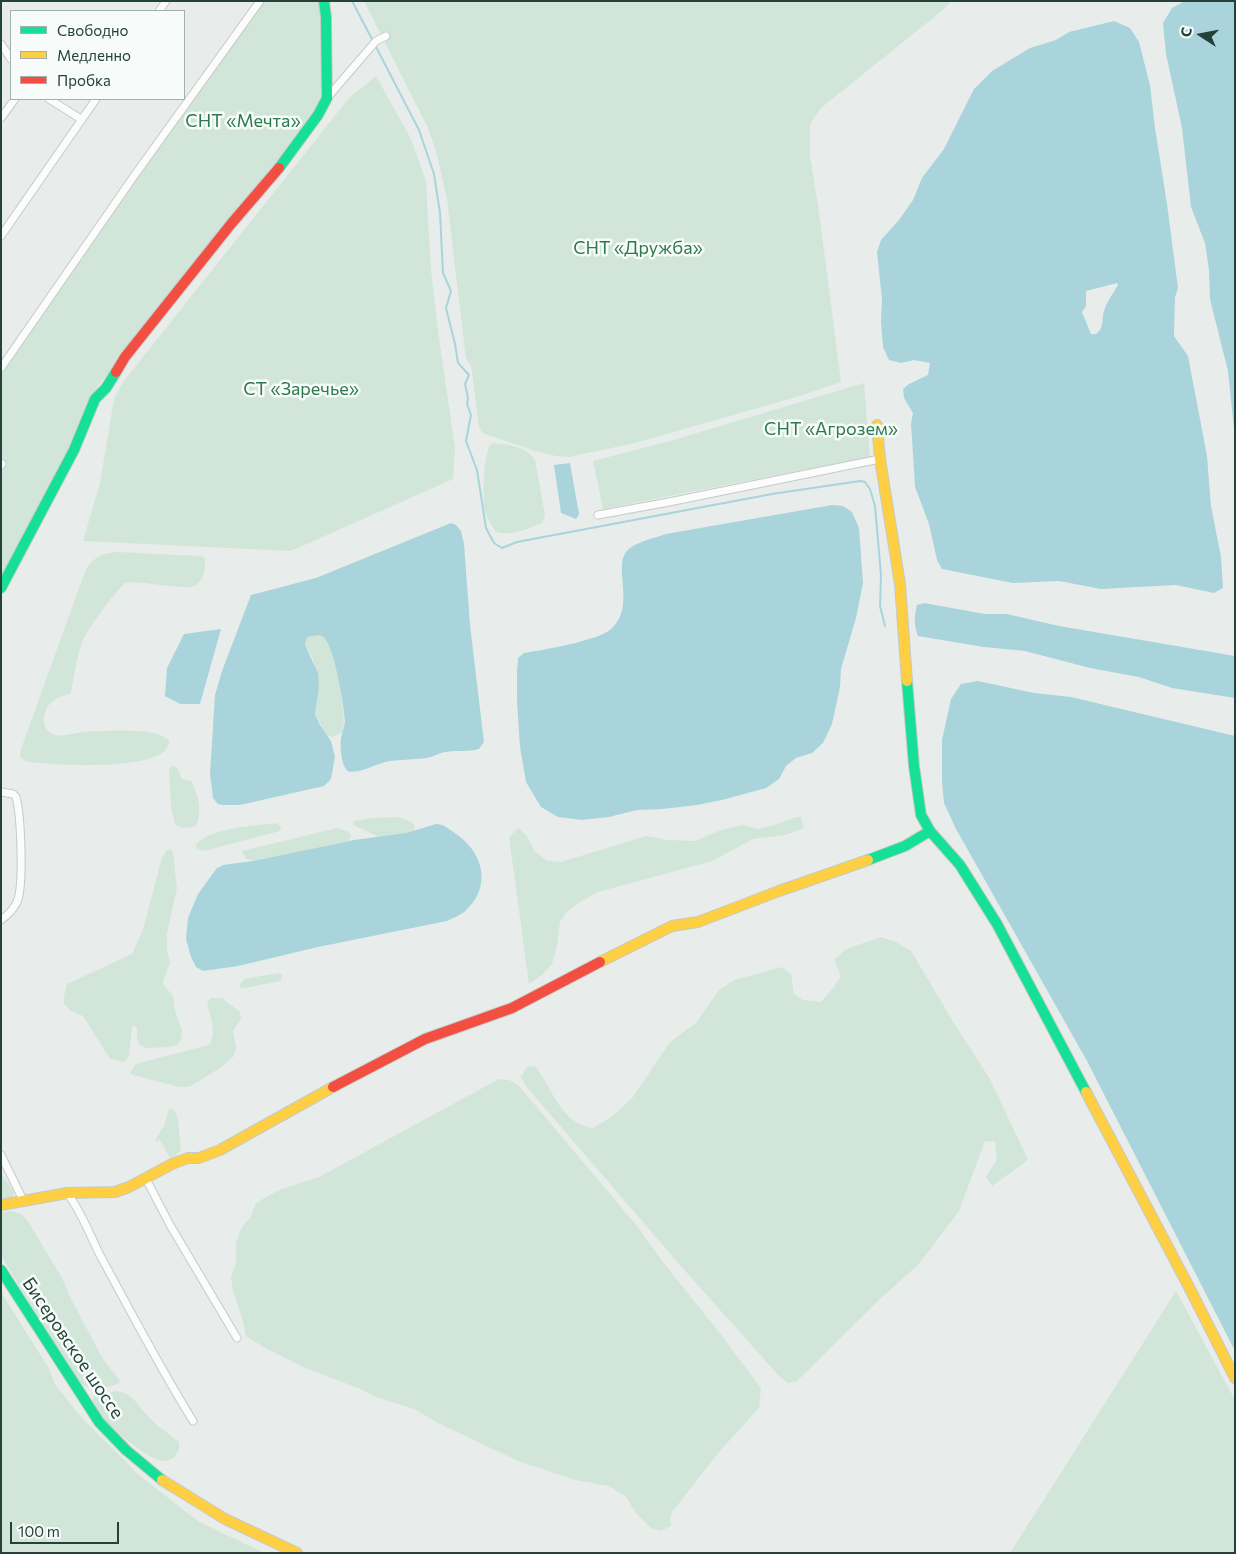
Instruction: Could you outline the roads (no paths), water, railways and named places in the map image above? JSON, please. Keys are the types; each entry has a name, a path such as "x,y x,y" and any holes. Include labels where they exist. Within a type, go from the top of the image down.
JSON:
{"street":[{"path":"1,368 134,176 260,1"},
{"path":"324,1 328,71 327,98"},
{"path":"1,588 71,457 95,399 106,388 125,357 231,224 283,164 318,115 327,98 376,41 386,36"},
{"path":"1,44 10,58"},
{"path":"1,118 14,100"},
{"path":"51,100 81,119"},
{"path":"1,236 95,100"},
{"path":"877,424 880,460 900,584 921,816 930,831 960,865 997,924 1189,1287 1235,1378"},
{"path":"598,515 880,460"},
{"path":"1,792 13,794 18,802 22,872 17,901 13,909 1,920"},
{"path":"1,1205 67,1193 115,1192 129,1187 172,1164 188,1158 199,1158 220,1150 425,1039 512,1008 672,926 698,922 779,891 843,870 905,846 930,831"},
{"path":"1,1155 24,1202"},
{"path":"146,1177 170,1226 236,1338"},
{"path":"67,1193 74,1202 93,1243 160,1368 193,1421"},
{"name":"Бисеровское шоссе","path":"1,1270 99,1422 126,1450 155,1476 225,1518 297,1553"}],"water":[{"path":"1185,1 1235,1 1235,439 1228,371 1210,299 1209,270 1205,243 1191,207 1182,128 1166,54 1163,23 1172,8"},
{"path":"1114,21 1130,28 1139,42 1150,85 1178,288 1175,297 1174,336 1188,356 1207,456 1211,506 1221,557 1223,588 1214,593 1176,585 1101,589 1059,581 1013,583 942,569 937,560 929,524 915,487 911,424 913,413 904,398 903,389 928,375 930,363 914,360 901,363 889,360 883,347 882,299 877,252 881,240 899,220 913,200 922,178 944,149 974,89 992,71 1030,48 1056,40 1069,32","holes":["1117,283 1118,285 1105,308 1100,330 1096,334 1091,334 1082,312 1086,306 1086,291"]},
{"path":"570,463 579,514 576,519 561,513 554,465"},
{"path":"832,505 843,506 852,512 859,528 863,583 856,618 841,669 840,687 832,724 823,743 812,753 796,758 786,766 779,779 766,788 722,800 697,805 637,810 609,817 582,820 558,817 541,807 526,782 520,747 517,702 518,658 524,653 582,641 610,630 618,620 622,609 624,597 622,564 624,555 638,543 666,534"},
{"path":"451,523 456,525 461,531 464,544 470,625 484,742 479,749 445,752 427,758 390,761 361,770 348,771 344,765 341,746 345,720 331,649 326,640 320,635 307,637 305,645 318,673 319,688 315,714 331,741 335,757 331,779 324,786 240,805 218,804 213,798 210,774 215,695 222,671 251,595 316,578"},
{"path":"924,603 985,614 1007,614 1059,626 1235,656 1235,698 1172,688 1139,677 1090,668 1025,651 984,647 918,636 915,625 916,609 917,605"},
{"path":"221,629 200,704 180,704 165,696 167,668 184,634"},
{"path":"978,681 1034,693 1071,697 1235,736 1235,1351 1087,1061 956,829 944,803 942,740 951,699 961,684"},
{"path":"436,824 445,826 468,844 475,853 479,863 481,883 478,893 473,903 460,915 447,921 318,947 238,966 203,971 196,967 186,939 188,918 198,894 217,868 223,865 253,861 354,840 406,833"}],"waterway":[{"path":"352,1 373,41"},
{"path":"375,45 419,130 434,174 440,213 443,273 451,291 446,308 458,363 469,375 465,384 468,398 467,404 471,415 466,441 477,470 486,528 494,543 502,548 517,542 772,494 860,481 865,482 870,489 875,506 881,575 880,606 885,626"}],"park label":[{"name":"СНТ «Мечта»","path":"243,121"},
{"name":"СНТ «Дружба»","path":"638,248"},
{"name":"СТ «Заречье»","path":"301,389"},
{"name":"СНТ «Агрозем»","path":"831,429"}]}
